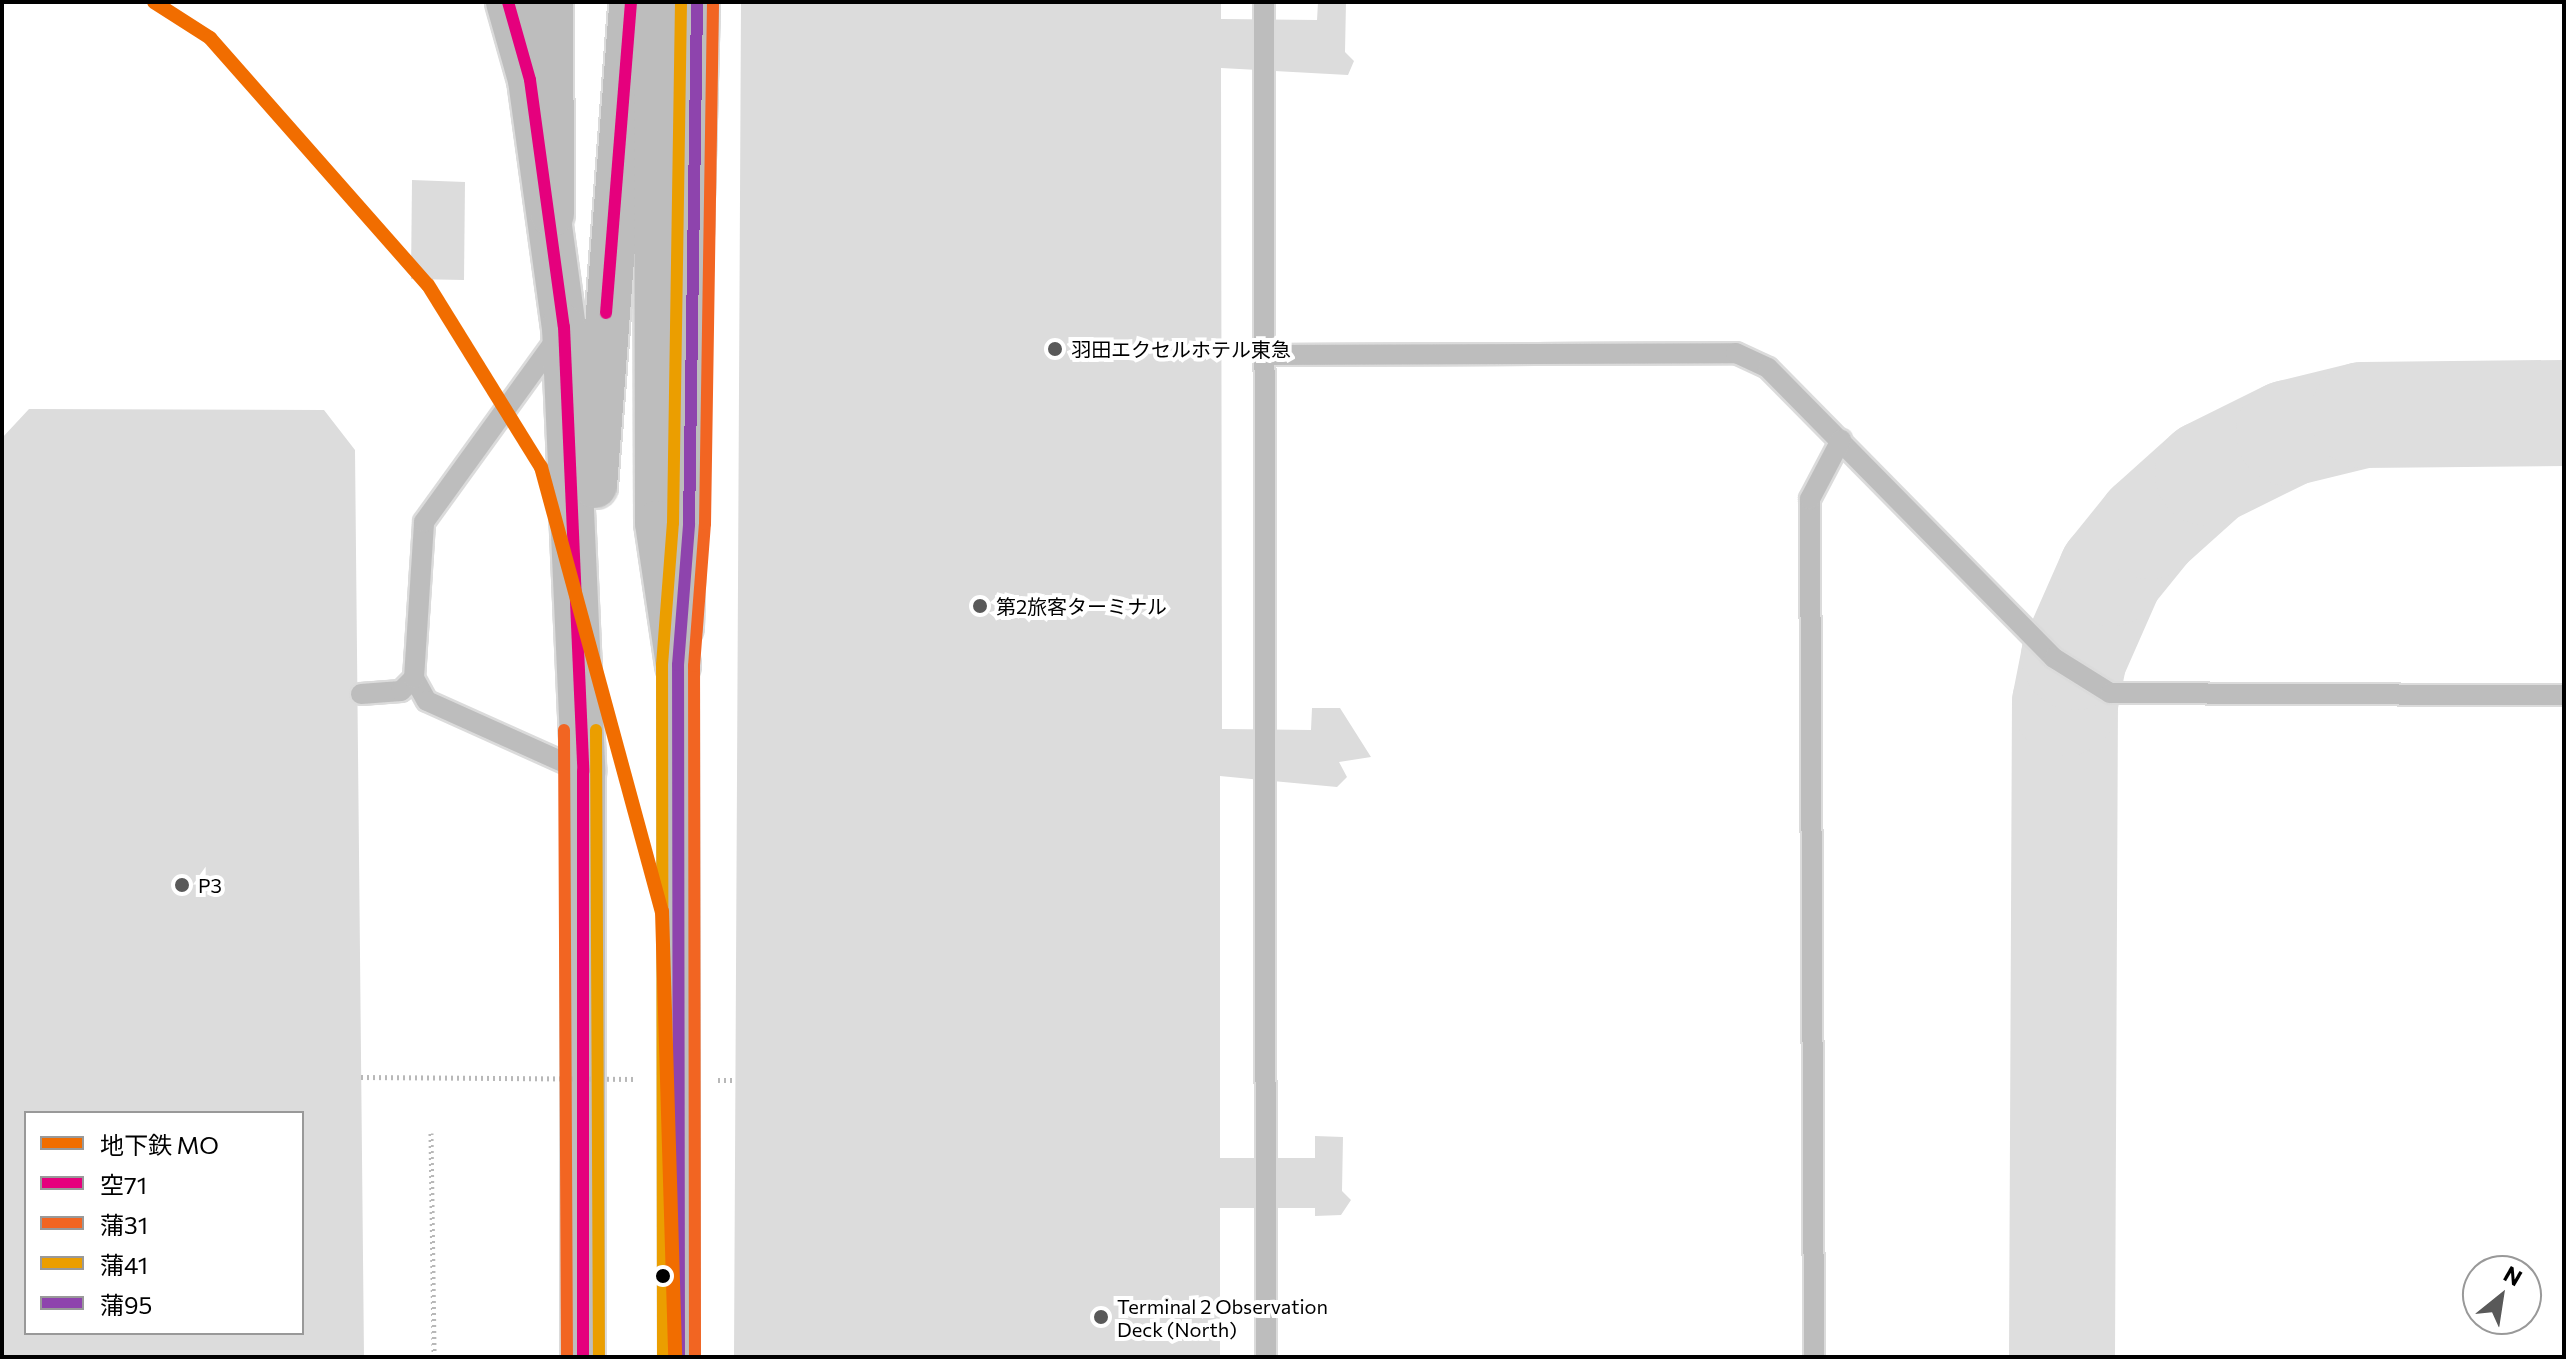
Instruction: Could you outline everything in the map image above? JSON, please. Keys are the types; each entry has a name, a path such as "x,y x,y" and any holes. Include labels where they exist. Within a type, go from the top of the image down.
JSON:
{"main road":[{"path":"508,2 552,214 564,327 582,750 583,1357"},
{"path":"551,2 552,214"},
{"path":"582,750 631,2"},
{"path":"656,2 657,523 678,665"},
{"path":"679,1357 678,665 689,524 697,2"}],"lane":[{"path":"1264,2 1266,1357"},
{"path":"564,327 424,522 414,678 427,701 582,750"},
{"path":"1264,355 1736,353 1768,368 2054,658 2110,693 2564,695"},
{"path":"1814,1357 1810,499 1841,440"},
{"path":"361,694 401,691 414,678"}],"path":[{"path":"361,1077 642,1079"},
{"path":"705,1080 736,1080"},
{"path":"431,1133 434,1357"}],"building":[{"name":"第2旅客ターミナル","path":"741,2 1221,2 1221,19 1317,20 1318,2 1346,2 1345,52 1354,61 1348,75 1221,68 1222,729 1311,730 1312,708 1340,708 1371,757 1339,762 1347,777 1337,787 1220,776 1220,1158 1315,1158 1315,1136 1343,1137 1342,1191 1351,1200 1341,1215 1315,1216 1315,1208 1220,1208 1220,1357 734,1357"},
{"path":"412,180 465,182 464,280 411,279"},
{"name":"P3","path":"29,409 324,410 355,450 364,1357 2,1357 2,438"}],"taxiway":[{"path":"2062,1357 2065,703 2074,657 2111,573 2149,526 2208,473 2289,433 2363,415 2564,413"}],"metro line":[{"name":"MO","path":"154,2 210,38 428,285 541,467 662,911 675,1357"}],"transit line":[{"name":"空71","path":"508,2 530,80 564,327 583,771 583,1357"},
{"name":"空71","path":"606,313 631,2"},
{"name":"蒲41","path":"663,1357 662,665 673,523 681,2"},
{"name":"蒲95","path":"679,1357 678,665 689,524 697,2"},
{"name":"蒲31","path":"695,1357 694,666 705,524 713,2"},
{"name":"蒲31","path":"564,730 567,1357"},
{"name":"蒲41","path":"596,730 599,1357"}],"place":[{"name":"羽田エクセルホテル東急","path":"1055,349"},
{"name":"第2旅客ターミナル","path":"980,606"},
{"name":"P3","path":"182,885"},
{"name":"Terminal 2 Observation Deck (North)","path":"1101,1317"}]}
